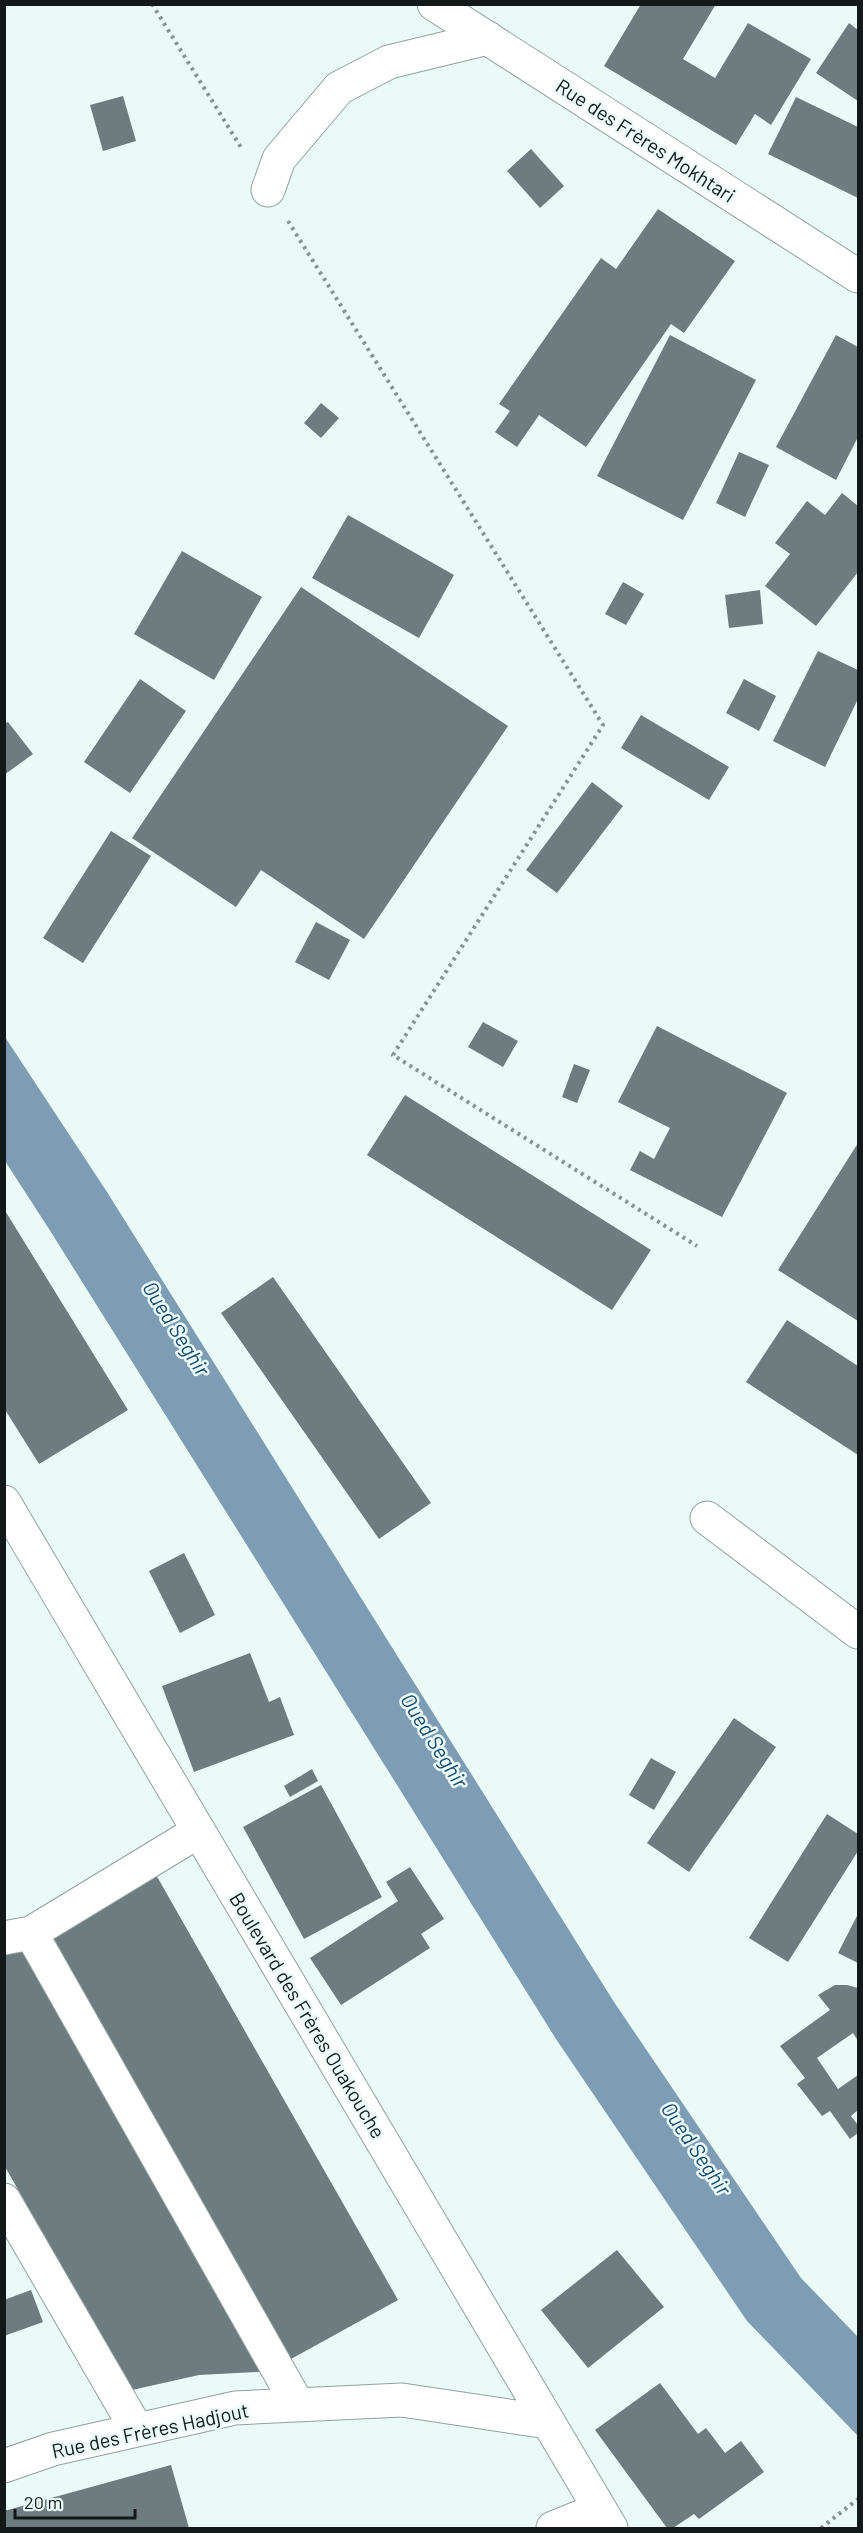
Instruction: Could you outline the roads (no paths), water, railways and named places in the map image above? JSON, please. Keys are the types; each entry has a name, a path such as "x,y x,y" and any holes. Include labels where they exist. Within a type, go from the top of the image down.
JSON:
{"street":[{"name":"Rue des Frères Mokhtari","path":"434,4 858,276"},
{"path":"268,190 279,159 339,88 389,62 488,38"},
{"name":"Boulevard des Frères Ouakouche","path":"4,1502 605,2519"},
{"path":"707,1518 858,1632"},
{"path":"199,1832 18,1936 298,2405"},
{"path":"4,2200 137,2430"},
{"name":"Rue des Frères Hadjout","path":"4,2466 53,2449 235,2408 402,2400 548,2421"},
{"path":"553,2529 605,2519"}],"water":[{"name":"Oued Seghir","path":"5,1037 107,1192 614,2002 801,2278 858,2337 858,2436 747,2321 556,2039 5,1161"}]}
